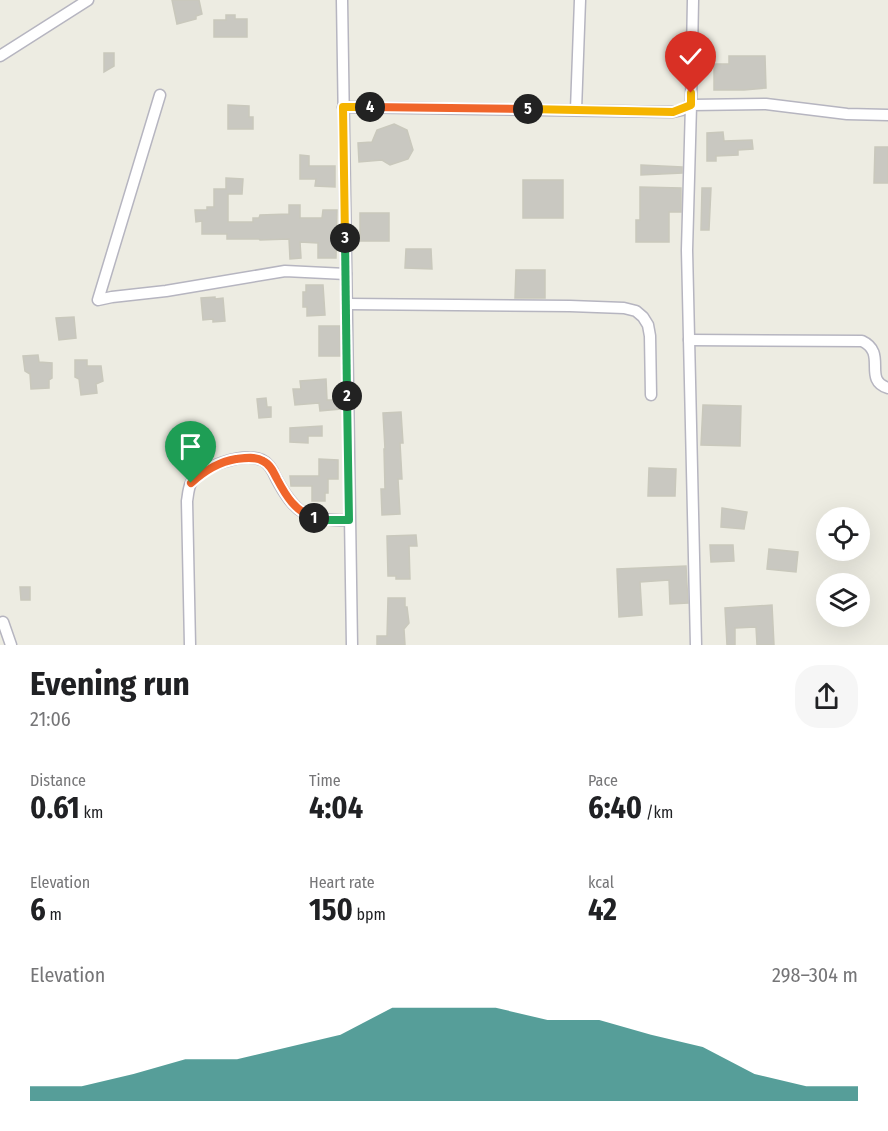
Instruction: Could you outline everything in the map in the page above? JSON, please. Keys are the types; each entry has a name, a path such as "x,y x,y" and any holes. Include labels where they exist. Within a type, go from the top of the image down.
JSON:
{"street":[{"path":"0,56 88,0"},
{"path":"342,0 352,645"},
{"path":"576,110 580,0"},
{"path":"693,0 687,250 696,645"},
{"path":"160,95 98,300 285,271 346,274"},
{"path":"343,107 673,112 691,105 766,104 847,114 888,115"},
{"path":"347,304 570,306 624,308 636,311 648,325 650,336 651,395"},
{"path":"689,340 862,341 869,344 875,351 876,378 881,386 888,388"},
{"path":"190,645 187,501 191,483 201,474 227,460 248,458 263,460 296,508 312,517 326,520 349,520"},
{"path":"3,622 11,645"}],"building":[{"path":"172,0 199,0 202,14 196,16 196,19 177,24"},
{"path":"226,15 235,15 235,19 247,19 247,37 214,37 214,20 226,20"},
{"path":"104,53 114,53 114,66 104,72"},
{"path":"729,56 765,56 766,88 714,90 714,64 729,64"},
{"path":"228,105 249,106 249,117 253,117 253,129 228,129"},
{"path":"394,124 407,130 413,150 408,159 390,165 382,160 359,162 358,143 372,142 377,130"},
{"path":"723,132 724,141 752,140 753,149 738,150 738,155 716,156 716,161 707,161 707,133"},
{"path":"875,147 888,147 888,183 874,183"},
{"path":"300,155 309,156 309,166 335,166 335,187 315,186 316,179 300,179"},
{"path":"641,165 682,167 682,173 641,175"},
{"path":"226,178 243,179 242,194 228,194 228,222 253,222 253,218 259,218 260,215 289,214 289,205 300,205 300,218 322,218 323,210 337,210 336,258 318,258 318,243 300,242 301,258 290,259 289,239 227,239 227,234 202,234 202,221 196,222 195,210 207,210 207,207 214,207 214,189 226,189"},
{"path":"523,180 563,180 563,218 523,218"},
{"path":"640,187 681,188 681,212 669,212 669,242 636,242 636,220 640,220"},
{"path":"702,188 711,188 709,230 701,230"},
{"path":"360,213 389,213 389,241 360,241"},
{"path":"406,249 431,249 432,269 405,268"},
{"path":"516,270 545,270 545,298 515,298"},
{"path":"306,285 323,285 325,315 307,316 307,307 303,307 303,292 306,292"},
{"path":"215,297 215,299 223,298 225,321 203,320 201,298"},
{"path":"74,317 76,338 59,340 56,318"},
{"path":"319,326 340,326 340,356 319,356"},
{"path":"38,355 39,362 52,363 49,388 31,389 30,374 25,371 23,356"},
{"path":"75,360 87,360 87,366 101,366 103,381 96,384 97,393 81,395 79,379 75,377"},
{"path":"326,379 327,400 341,400 341,409 320,411 319,403 295,405 293,389 301,389 300,381"},
{"path":"266,398 267,407 271,407 271,417 259,418 257,399"},
{"path":"703,405 741,406 740,446 701,445"},
{"path":"401,412 402,479 398,479 400,514 382,515 381,489 385,489 383,413"},
{"path":"322,426 322,436 308,436 308,443 290,442 290,428"},
{"path":"319,459 338,460 338,479 328,479 328,493 325,493 325,501 312,501 312,486 291,486 290,476 319,476"},
{"path":"649,468 676,469 675,496 648,496"},
{"path":"722,508 747,512 744,529 721,527"},
{"path":"416,535 417,546 409,546 410,579 396,579 396,576 388,576 387,536"},
{"path":"710,545 733,545 734,561 711,562"},
{"path":"769,549 798,552 796,572 767,569"},
{"path":"686,566 688,603 670,604 669,580 640,582 642,615 619,617 617,569"},
{"path":"20,587 30,587 30,600 21,600"},
{"path":"388,598 405,598 409,623 404,629 405,645 377,645 377,636 387,636"},
{"path":"772,605 774,645 757,645 756,627 735,628 735,645 727,645 725,608"}],"route":[{"path":"191,483 201,474 227,460 248,458 263,460 296,508 312,517 326,520 349,520 343,107 673,112 691,105 691,93"}]}
